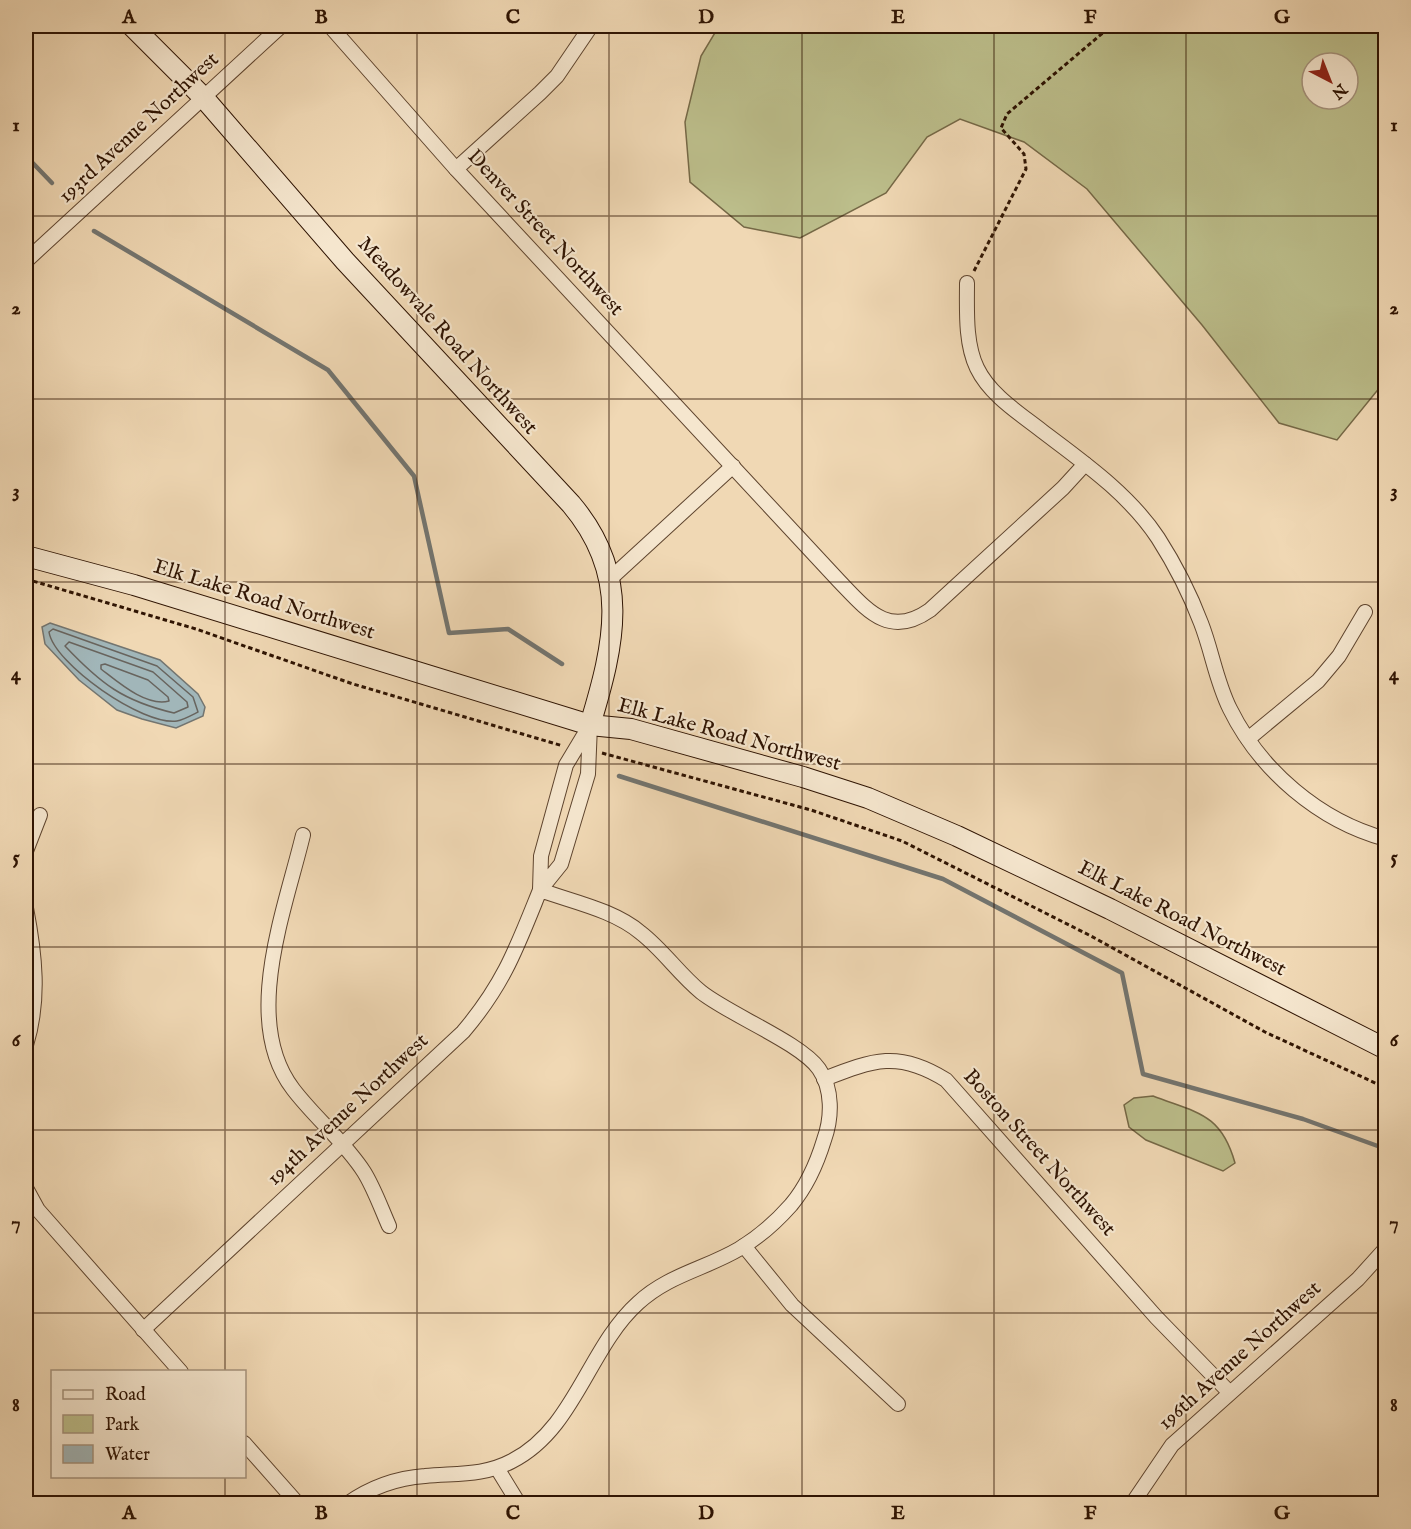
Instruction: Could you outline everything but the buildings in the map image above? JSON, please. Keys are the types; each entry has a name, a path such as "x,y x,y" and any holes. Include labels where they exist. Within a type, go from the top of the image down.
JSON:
{"street":[{"name":"Meadowvale Road Northwest","path":"132,26 203,97 345,261 571,504 594,533 610,578 610,638 603,681 590,725"},
{"name":"193rd Avenue Northwest","path":"26,261 282,26"},
{"name":"Denver Street Northwest","path":"330,26 456,169 866,609 876,616 898,623 918,618 945,597 1085,464"},
{"path":"456,169 546,87 569,59 591,26"},
{"path":"967,283 972,352 986,382 1015,410 1085,464 1130,504 1159,540 1202,624 1214,670 1230,709 1248,739 1280,777 1314,806 1344,822 1386,839"},
{"path":"610,578 733,466"},
{"name":"Elk Lake Road Northwest","path":"26,556 134,585 590,725 631,729 803,777 868,798 957,836 1110,909 1386,1049"},
{"path":"1248,739 1318,681 1339,656 1365,612"},
{"name":"194th Avenue Northwest","path":"540,890 541,856 566,765 582,749 590,725"},
{"name":"194th Avenue Northwest","path":"143,1330 463,1032 485,1006 505,975 540,890 561,864 588,774 582,749"},
{"path":"26,851 39,815"},
{"path":"303,835 270,971 269,1033 278,1063 292,1088 364,1172 389,1226"},
{"path":"347,1503 372,1488 389,1482 426,1476 479,1473 497,1468 528,1452 552,1428 603,1345 639,1301 669,1279 744,1246 781,1216 812,1172 828,1130 830,1111 824,1079 818,1068 807,1058 700,992 652,942 633,927 615,917 540,890"},
{"path":"26,908 35,954 35,995 26,1045"},
{"name":"Boston Street Northwest","path":"824,1079 869,1062 886,1059 930,1070 946,1080 1156,1317 1229,1392"},
{"path":"26,1188 38,1210 180,1370"},
{"path":"744,1246 792,1305 898,1404"},
{"name":"196th Avenue Northwest","path":"1132,1503 1172,1445 1358,1279 1386,1248"},
{"path":"246,1445 298,1503"},
{"path":"497,1468 519,1503"}],"path":[{"path":"967,283 1026,169 1024,154 1001,128 1007,114 1111,26"},
{"path":"26,579 196,628 353,684 582,749 811,810 902,841 1091,936 1265,1032 1386,1088"}],"green space":[{"path":"719,26 1385,26 1385,381 1337,440 1279,423 1202,325 1087,189 1024,142 960,119 927,137 886,193 800,238 744,227 690,182 685,122 701,56"},
{"path":"1153,1096 1195,1111 1215,1124 1229,1146 1235,1163 1223,1171 1146,1140 1129,1127 1124,1105 1134,1098"}],"water":[{"path":"50,623 160,660 198,694 205,707 203,716 176,728 117,710 79,680 45,644 42,627"}],"waterway":[{"path":"26,156 52,183"},
{"path":"94,231 328,370 414,476 449,633 508,629 562,664"},
{"path":"619,776 943,879 1122,973 1143,1074 1303,1119 1386,1149"}]}
